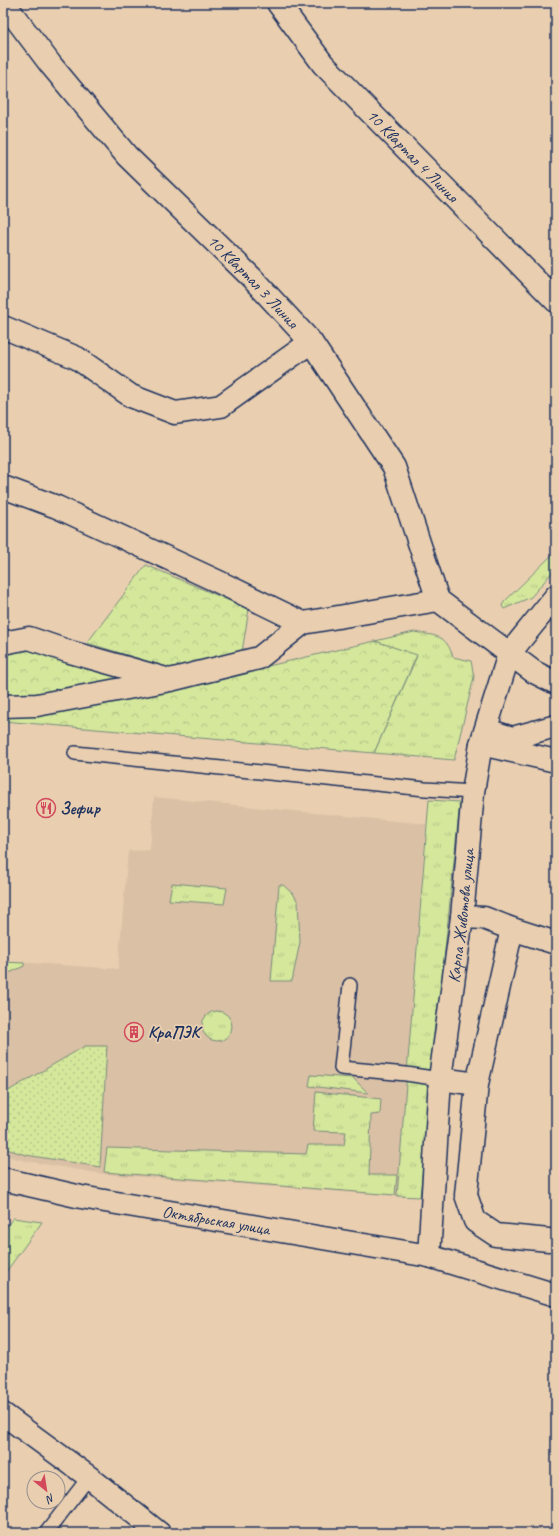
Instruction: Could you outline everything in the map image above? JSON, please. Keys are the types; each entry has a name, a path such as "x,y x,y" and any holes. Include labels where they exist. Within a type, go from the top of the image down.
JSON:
{"main road":[{"name":"10 Квартал 3 Линия","path":"4,3 51,65 127,156 251,278 312,342 394,467 438,600"},
{"name":"10 Квартал 4 Линия","path":"278,3 323,64 556,301"},
{"path":"3,327 77,358 131,396 175,413 220,406 312,342"},
{"path":"3,487 58,507 303,623"},
{"name":"Карпа Животова улица","path":"429,1256 440,1079 462,917 473,792 482,737 509,654 556,596"},
{"path":"3,706 37,705 170,680 259,658 303,623 438,600 534,672 556,683"},
{"path":"3,628 70,652 170,680"},
{"path":"3,643 30,638"},
{"path":"482,737 512,738 556,726"},
{"path":"482,737 556,761"},
{"path":"462,917 484,918 512,929 556,943"},
{"path":"512,929 477,1084 466,1195 475,1221 496,1235 549,1240"},
{"path":"440,1079 477,1084"},
{"name":"Октябрьская улица","path":"3,1179 81,1197 429,1256 556,1295"},
{"path":"3,1414 89,1477 159,1533"}],"lane":[{"path":"74,752 473,792"},
{"path":"350,985 341,1068 406,1074 440,1079"},
{"path":"46,1533 89,1477"}],"shaded area":[{"path":"154,797 426,824 397,1196 103,1174 26,1161 3,1155 3,961 118,969 128,851 150,850"}],"green space":[{"path":"556,551 556,568 531,597 504,609 502,606 504,602"},
{"path":"146,565 249,609 242,652 180,671 87,643"},
{"path":"414,632 439,637 447,644 453,657 471,661 474,677 454,760 374,753 417,656 375,641"},
{"path":"375,641 417,655 374,753 3,721 3,710 170,689"},
{"path":"30,646 143,680 3,701 3,654"},
{"path":"429,800 460,802 420,1197 397,1196"},
{"path":"172,883 227,888 224,904 169,900"},
{"path":"279,885 283,885 294,895 298,902 300,942 292,981 271,981"},
{"path":"3,962 24,963 24,966 3,976"},
{"path":"217,1011 228,1015 232,1026 228,1037 217,1041 206,1037 202,1026 206,1015"},
{"path":"85,1046 107,1046 100,1167 26,1155 3,1148 3,1094"},
{"path":"311,1075 353,1078 368,1093 309,1086"},
{"path":"316,1092 381,1099 380,1114 371,1115 369,1175 397,1175 395,1195 104,1172 107,1148 306,1154 308,1145 344,1145 346,1132 313,1131"},
{"path":"13,1218 42,1222 3,1276 3,1231"}],"place":[{"name":"Зефир","path":"46,808"},
{"name":"КраПЭК","path":"134,1032"}]}
